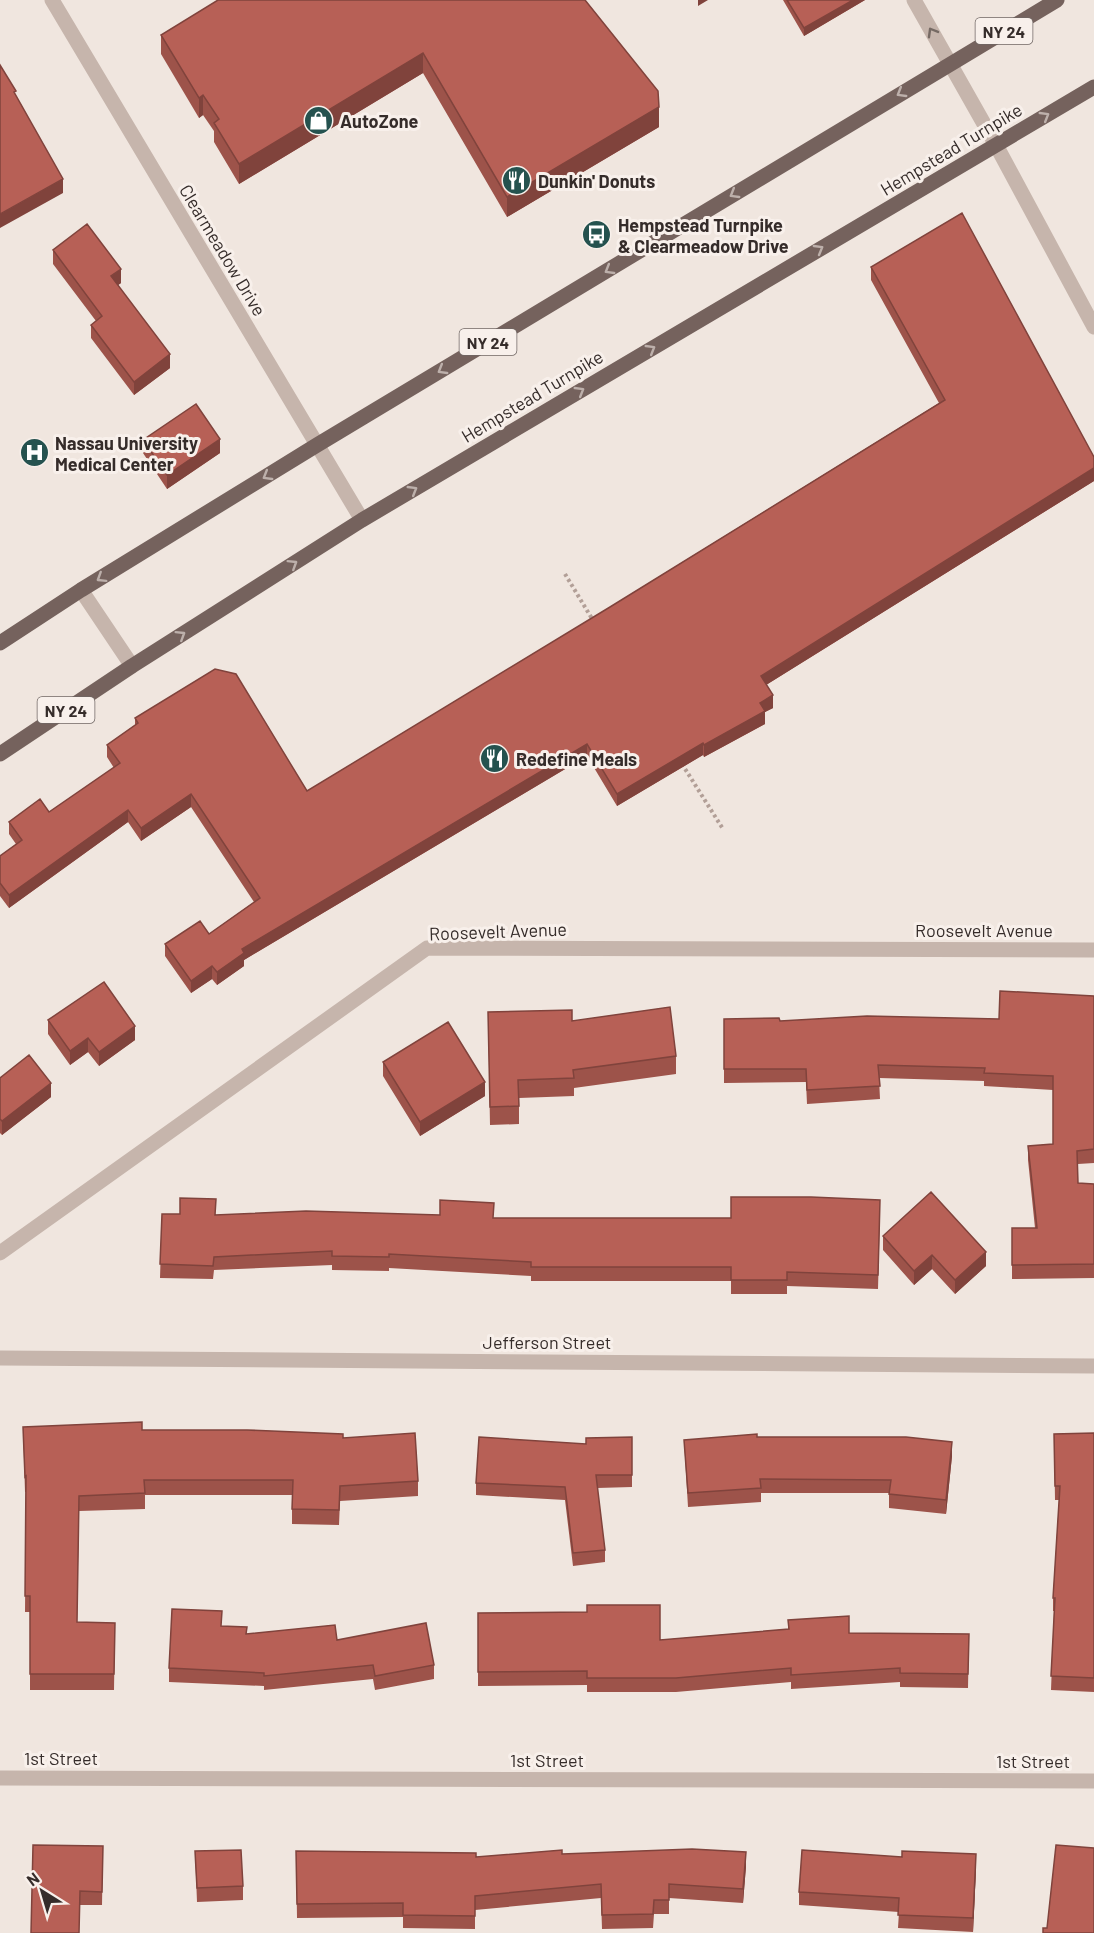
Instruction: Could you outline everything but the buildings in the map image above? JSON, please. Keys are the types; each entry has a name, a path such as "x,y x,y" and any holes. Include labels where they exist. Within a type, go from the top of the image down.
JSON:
{"main road":[{"name":"NY 24","path":"0,643 81,590 317,445 1057,0"},
{"name":"Hempstead Turnpike","path":"0,754 132,666 362,520 1094,87"}],"street":[{"name":"Clearmeadow Drive","path":"52,0 362,520"},
{"path":"914,0 951,63 1094,327"},
{"path":"81,590 132,666"},
{"name":"Roosevelt Avenue","path":"0,1253 427,948 1094,950"},
{"name":"Jefferson Street","path":"0,1358 1094,1366"},
{"name":"1st Street","path":"0,1778 1094,1781"}],"path":[{"path":"565,574 596,625"},
{"path":"679,758 723,829"}],"place":[{"name":"AutoZone","path":"319,121"},
{"name":"Dunkin' Donuts","path":"517,181"},
{"name":"Hempstead Turnpike & Clearmeadow Drive","path":"597,235"},
{"name":"Nassau University Medical Center","path":"34,453"},
{"name":"Redefine Meals","path":"495,759"}]}
